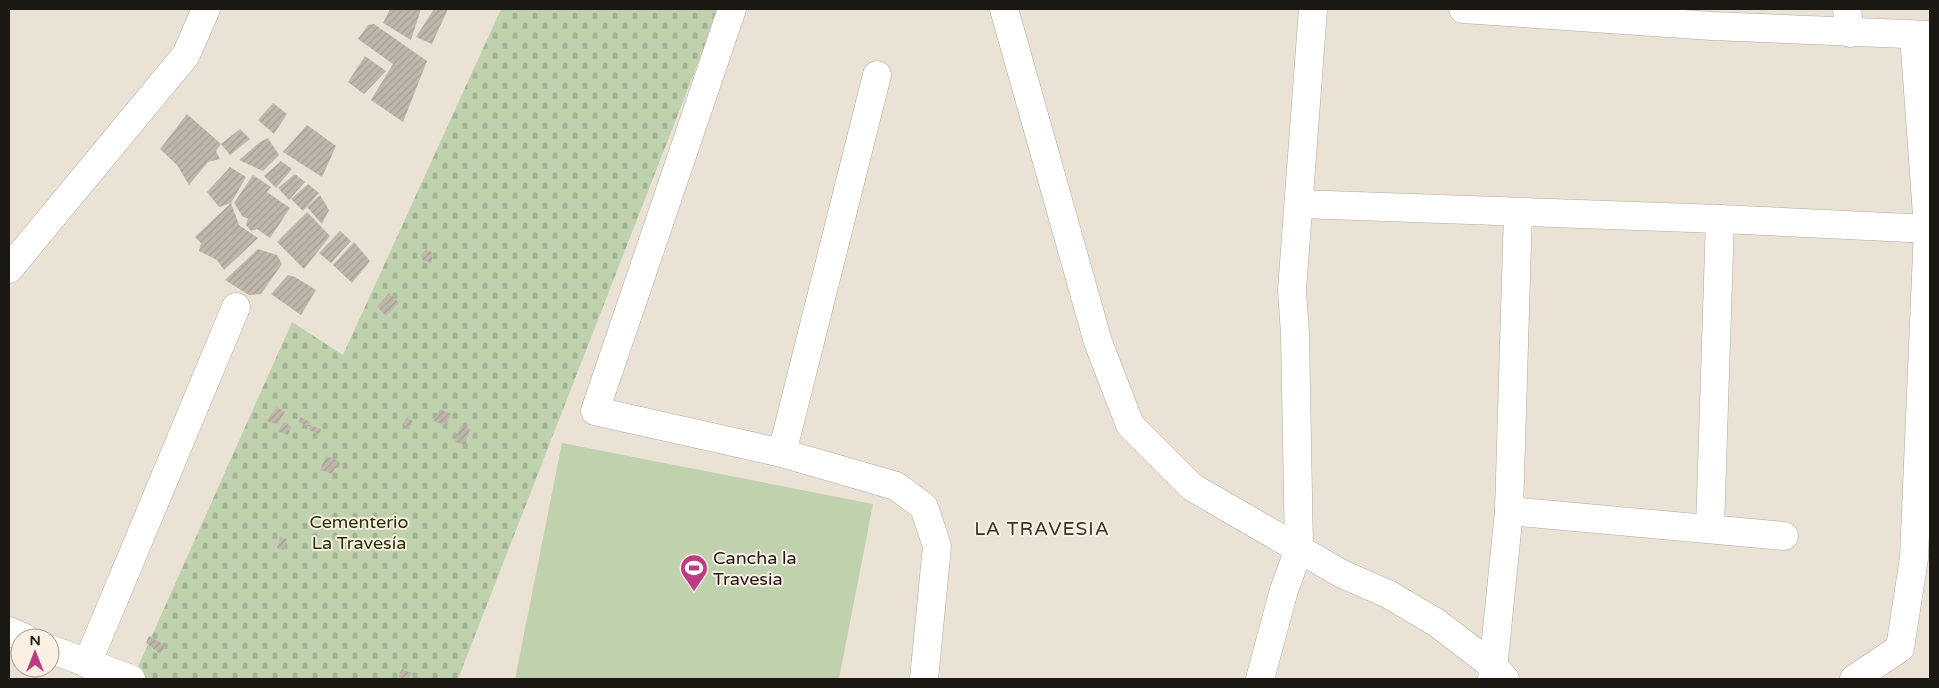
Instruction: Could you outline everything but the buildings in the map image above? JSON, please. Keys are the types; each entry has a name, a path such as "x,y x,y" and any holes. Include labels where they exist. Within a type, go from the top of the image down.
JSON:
{"street":[{"path":"9,269 186,55 206,9"},
{"path":"732,9 595,412 782,453 896,486 924,507 937,546 924,679"},
{"path":"1004,9 1098,342 1130,425 1192,487 1342,574 1388,594 1438,623 1497,675"},
{"path":"1260,679 1284,590 1299,548 1295,334 1292,290 1300,204 1313,9"},
{"path":"1463,9 1712,26 1848,21 1922,35 1929,229 1914,558 1900,648 1854,679"},
{"path":"782,453 877,75"},
{"path":"1300,204 1720,219 1929,229"},
{"path":"1497,675 1509,511 1518,212"},
{"path":"1710,528 1720,219"},
{"path":"86,664 236,307"},
{"path":"1509,511 1784,536"},
{"path":"60,652 86,664 131,679"}],"green space":[{"name":"Cementerio La Travesía","path":"501,9 719,9 458,679 133,678 292,322 343,355"},
{"name":"Cancha la Travesia","path":"562,443 873,504 839,679 515,679"}],"place":[{"name":"Cancha la Travesia","path":"694,592"}],"district":[{"name":"LA TRAVESIA","path":"1042,528"}]}
